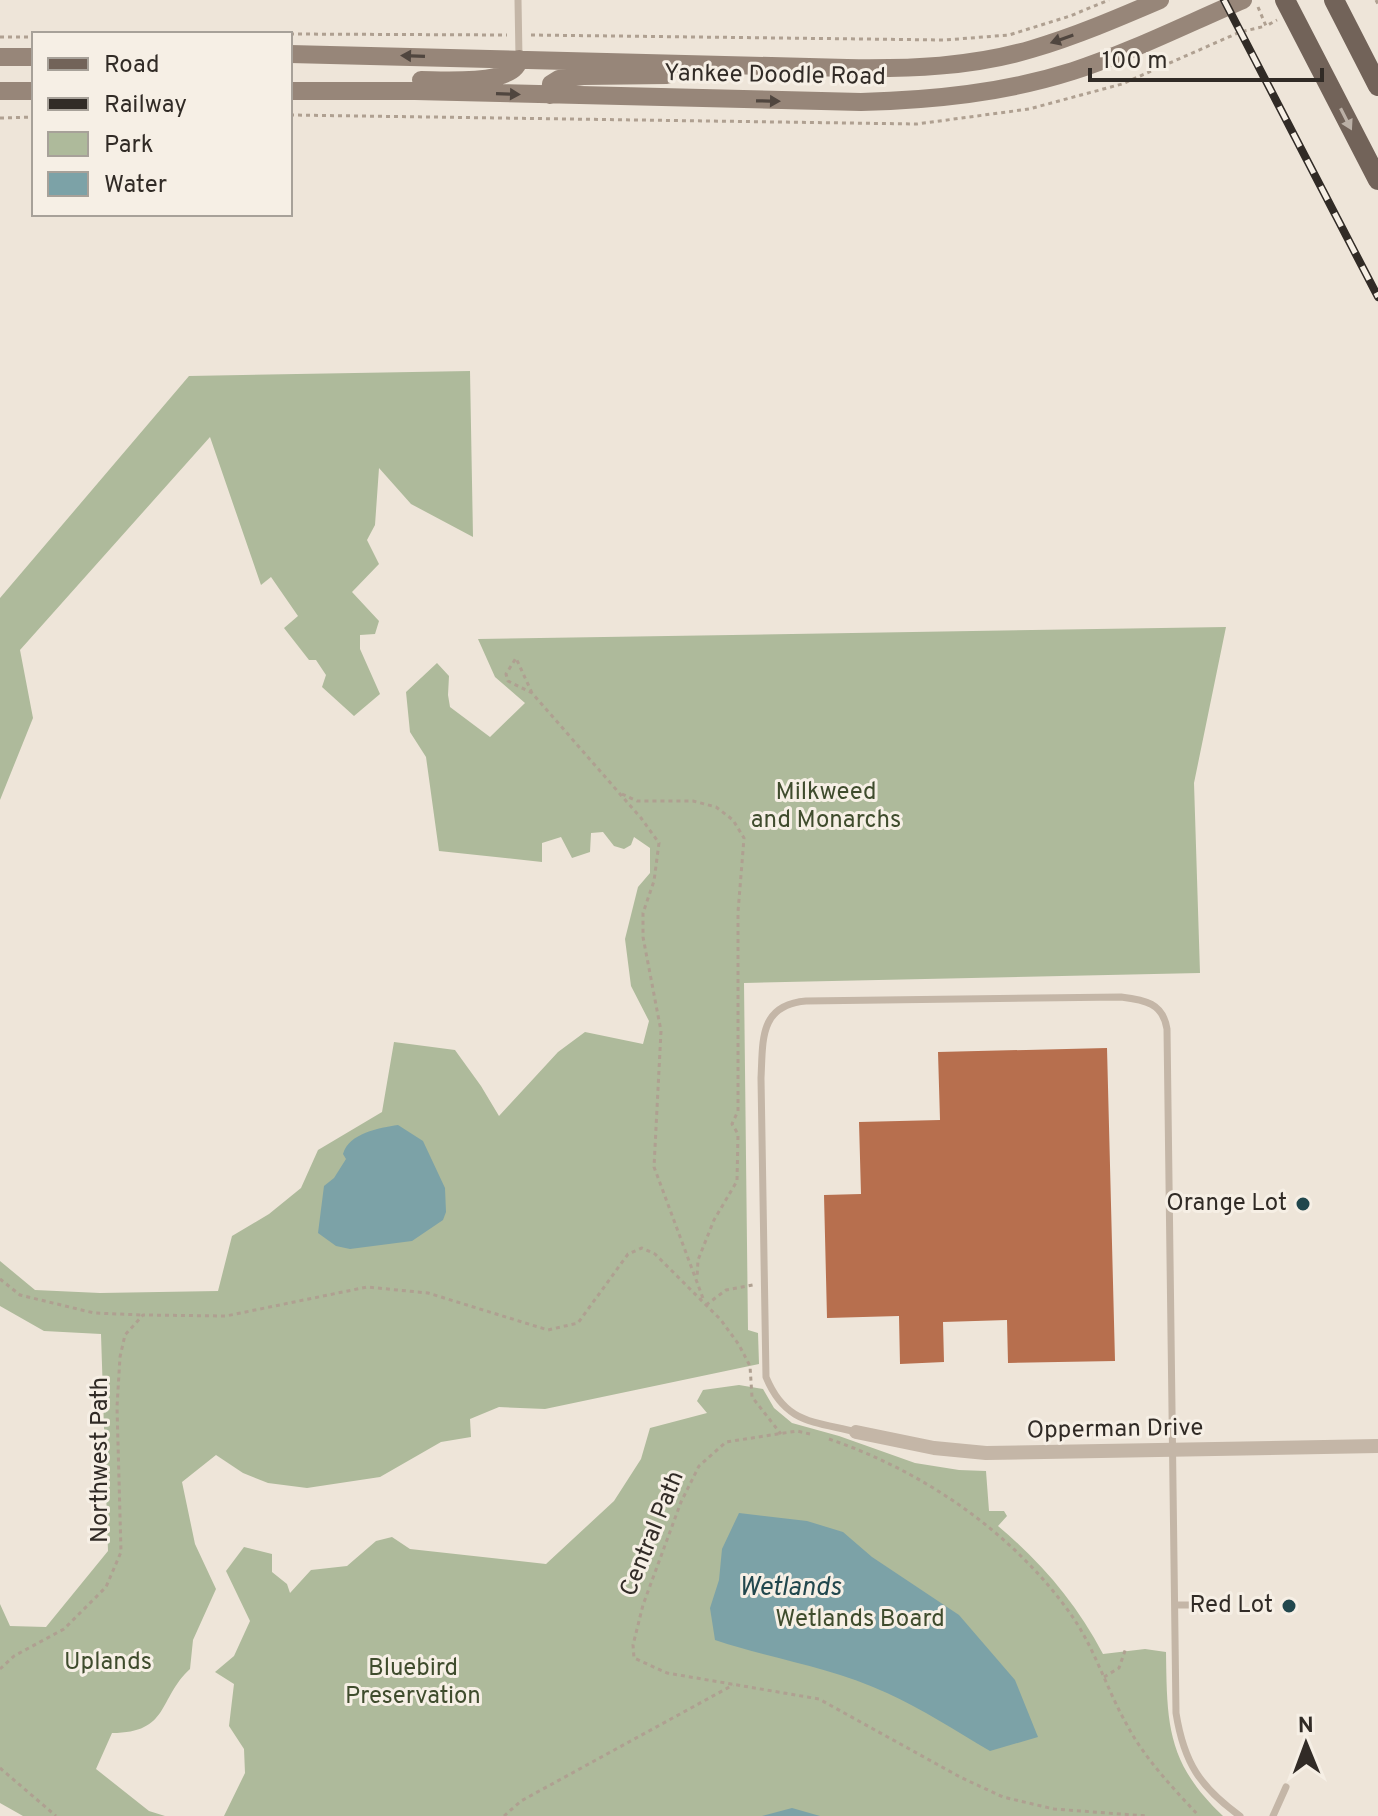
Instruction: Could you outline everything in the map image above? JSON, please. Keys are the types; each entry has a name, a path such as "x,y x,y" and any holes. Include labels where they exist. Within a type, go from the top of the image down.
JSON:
{"main road":[{"name":"Yankee Doodle Road","path":"292,54 847,68 929,67 996,58 1064,39 1160,0"},
{"name":"Yankee Doodle Road","path":"292,91 861,102 966,96 1072,71 1243,0"},
{"path":"1285,0 1378,180"},
{"path":"1334,0 1378,86"},
{"path":"0,57 32,57"},
{"path":"292,80 489,78 512,72 518,66 519,59"},
{"path":"550,95 551,84 567,77 836,76 847,68"},
{"path":"0,91 32,91"}],"street":[{"name":"Opperman Drive","path":"856,1432 934,1448 986,1453 1378,1446"}],"lane":[{"path":"518,0 519,59"},
{"path":"856,1432 807,1420 787,1411 773,1394 766,1377 761,1078 764,1036 770,1019 779,1008 806,1001 1121,997 1142,999 1156,1007 1165,1015 1167,1029 1176,1713 1180,1739 1190,1765 1204,1786 1240,1816"},
{"path":"1175,1605 1221,1605"},
{"path":"1273,1816 1286,1787"}],"path":[{"path":"292,34 945,40 1009,35 1109,0"},
{"path":"0,37 32,37"},
{"path":"0,118 32,117"},
{"path":"532,693 508,681 506,674 516,658 532,693 659,843 654,881 643,913 643,937 661,1031 654,1167 706,1305"},
{"path":"619,793 637,801 693,801 716,807 733,820 744,838 738,912 738,1111 732,1124 738,1134 737,1181 714,1220 698,1260 697,1282"},
{"path":"0,1279 20,1295 94,1313 143,1315 226,1316 367,1287 428,1293 548,1330 578,1323 628,1254 642,1248 655,1254 721,1320 750,1366 752,1397 781,1434"},
{"path":"706,1305 726,1290 754,1285"},
{"name":"Northwest Path","path":"0,1669 14,1656 64,1629 106,1587 121,1552 117,1407 120,1357 125,1335 143,1315"},
{"name":"Central Path","path":"1147,1816 1054,1809 1003,1797 960,1777 819,1699 667,1673 634,1658 633,1645 643,1605 681,1502 699,1466 726,1442 797,1431 831,1439 886,1461 931,1486 995,1532 1031,1567 1073,1617 1127,1727 1166,1781 1199,1816"},
{"path":"1104,1677 1119,1668 1126,1648"},
{"path":"504,1816 521,1801 733,1685"},
{"path":"0,1768 56,1816"}],"green space":[{"path":"470,371 473,537 411,504 379,468 375,525 367,540 379,564 352,592 379,621 375,634 360,635 360,649 380,694 354,716 322,687 326,675 316,660 309,660 284,628 298,616 271,577 261,585 210,437 20,650 33,718 0,800 0,598 189,376"},
{"name":"Milkweed and Monarchs","path":"1226,627 1194,783 1200,973 744,983 748,1330 758,1333 759,1364 545,1409 499,1407 470,1419 471,1437 441,1442 380,1477 307,1488 268,1483 243,1473 216,1455 182,1482 195,1544 216,1589 193,1640 190,1669 154,1720 144,1727 112,1733 96,1769 149,1811 165,1816 23,1816 0,1803 0,1604 10,1626 46,1627 108,1551 101,1334 44,1331 0,1306 0,1261 35,1290 100,1293 218,1291 232,1236 269,1214 301,1188 318,1150 382,1112 394,1042 455,1050 499,1116 558,1052 585,1032 643,1044 649,1021 631,986 625,939 638,887 650,873 650,848 634,837 631,845 624,849 614,846 603,832 591,833 590,852 572,858 561,837 542,843 542,862 439,851 426,757 410,732 406,692 437,663 449,676 450,707 490,737 525,703 495,677 478,639"},
{"path":"739,1385 763,1389 774,1408 792,1423 915,1463 986,1471 989,1511 1004,1511 1007,1516 998,1526 1057,1585 1103,1654 1145,1649 1166,1652 1167,1701 1174,1742 1191,1778 1223,1816 224,1816 245,1773 244,1749 229,1726 234,1684 215,1672 234,1656 250,1621 226,1571 244,1547 272,1554 272,1572 287,1584 290,1593 311,1570 347,1566 376,1541 392,1537 410,1549 546,1564 614,1501 641,1459 650,1428 707,1413 697,1401 703,1390"}],"water":[{"path":"398,1125 423,1141 445,1188 446,1212 443,1220 412,1241 350,1249 336,1246 318,1233 324,1186 334,1178 346,1159 343,1154 351,1141 366,1133"},
{"name":"Wetlands","path":"739,1513 807,1521 843,1532 872,1557 959,1615 1015,1680 1038,1737 990,1751 913,1706 866,1684 715,1640 710,1608 719,1580 722,1549"},
{"path":"792,1808 820,1816 762,1816"}],"building":[{"path":"1107,1048 1115,1361 1008,1363 1007,1320 943,1322 944,1362 900,1364 899,1316 827,1318 824,1195 861,1194 859,1122 940,1120 938,1052"}],"railway":[{"path":"1224,0 1378,297"}],"place":[{"name":"Orange Lot","path":"1303,1204"},
{"name":"Red Lot","path":"1289,1606"}],"park label":[{"name":"Wetlands Board","path":"860,1620"},
{"name":"Uplands","path":"108,1663"},
{"name":"Bluebird Preservation","path":"413,1683"}]}
